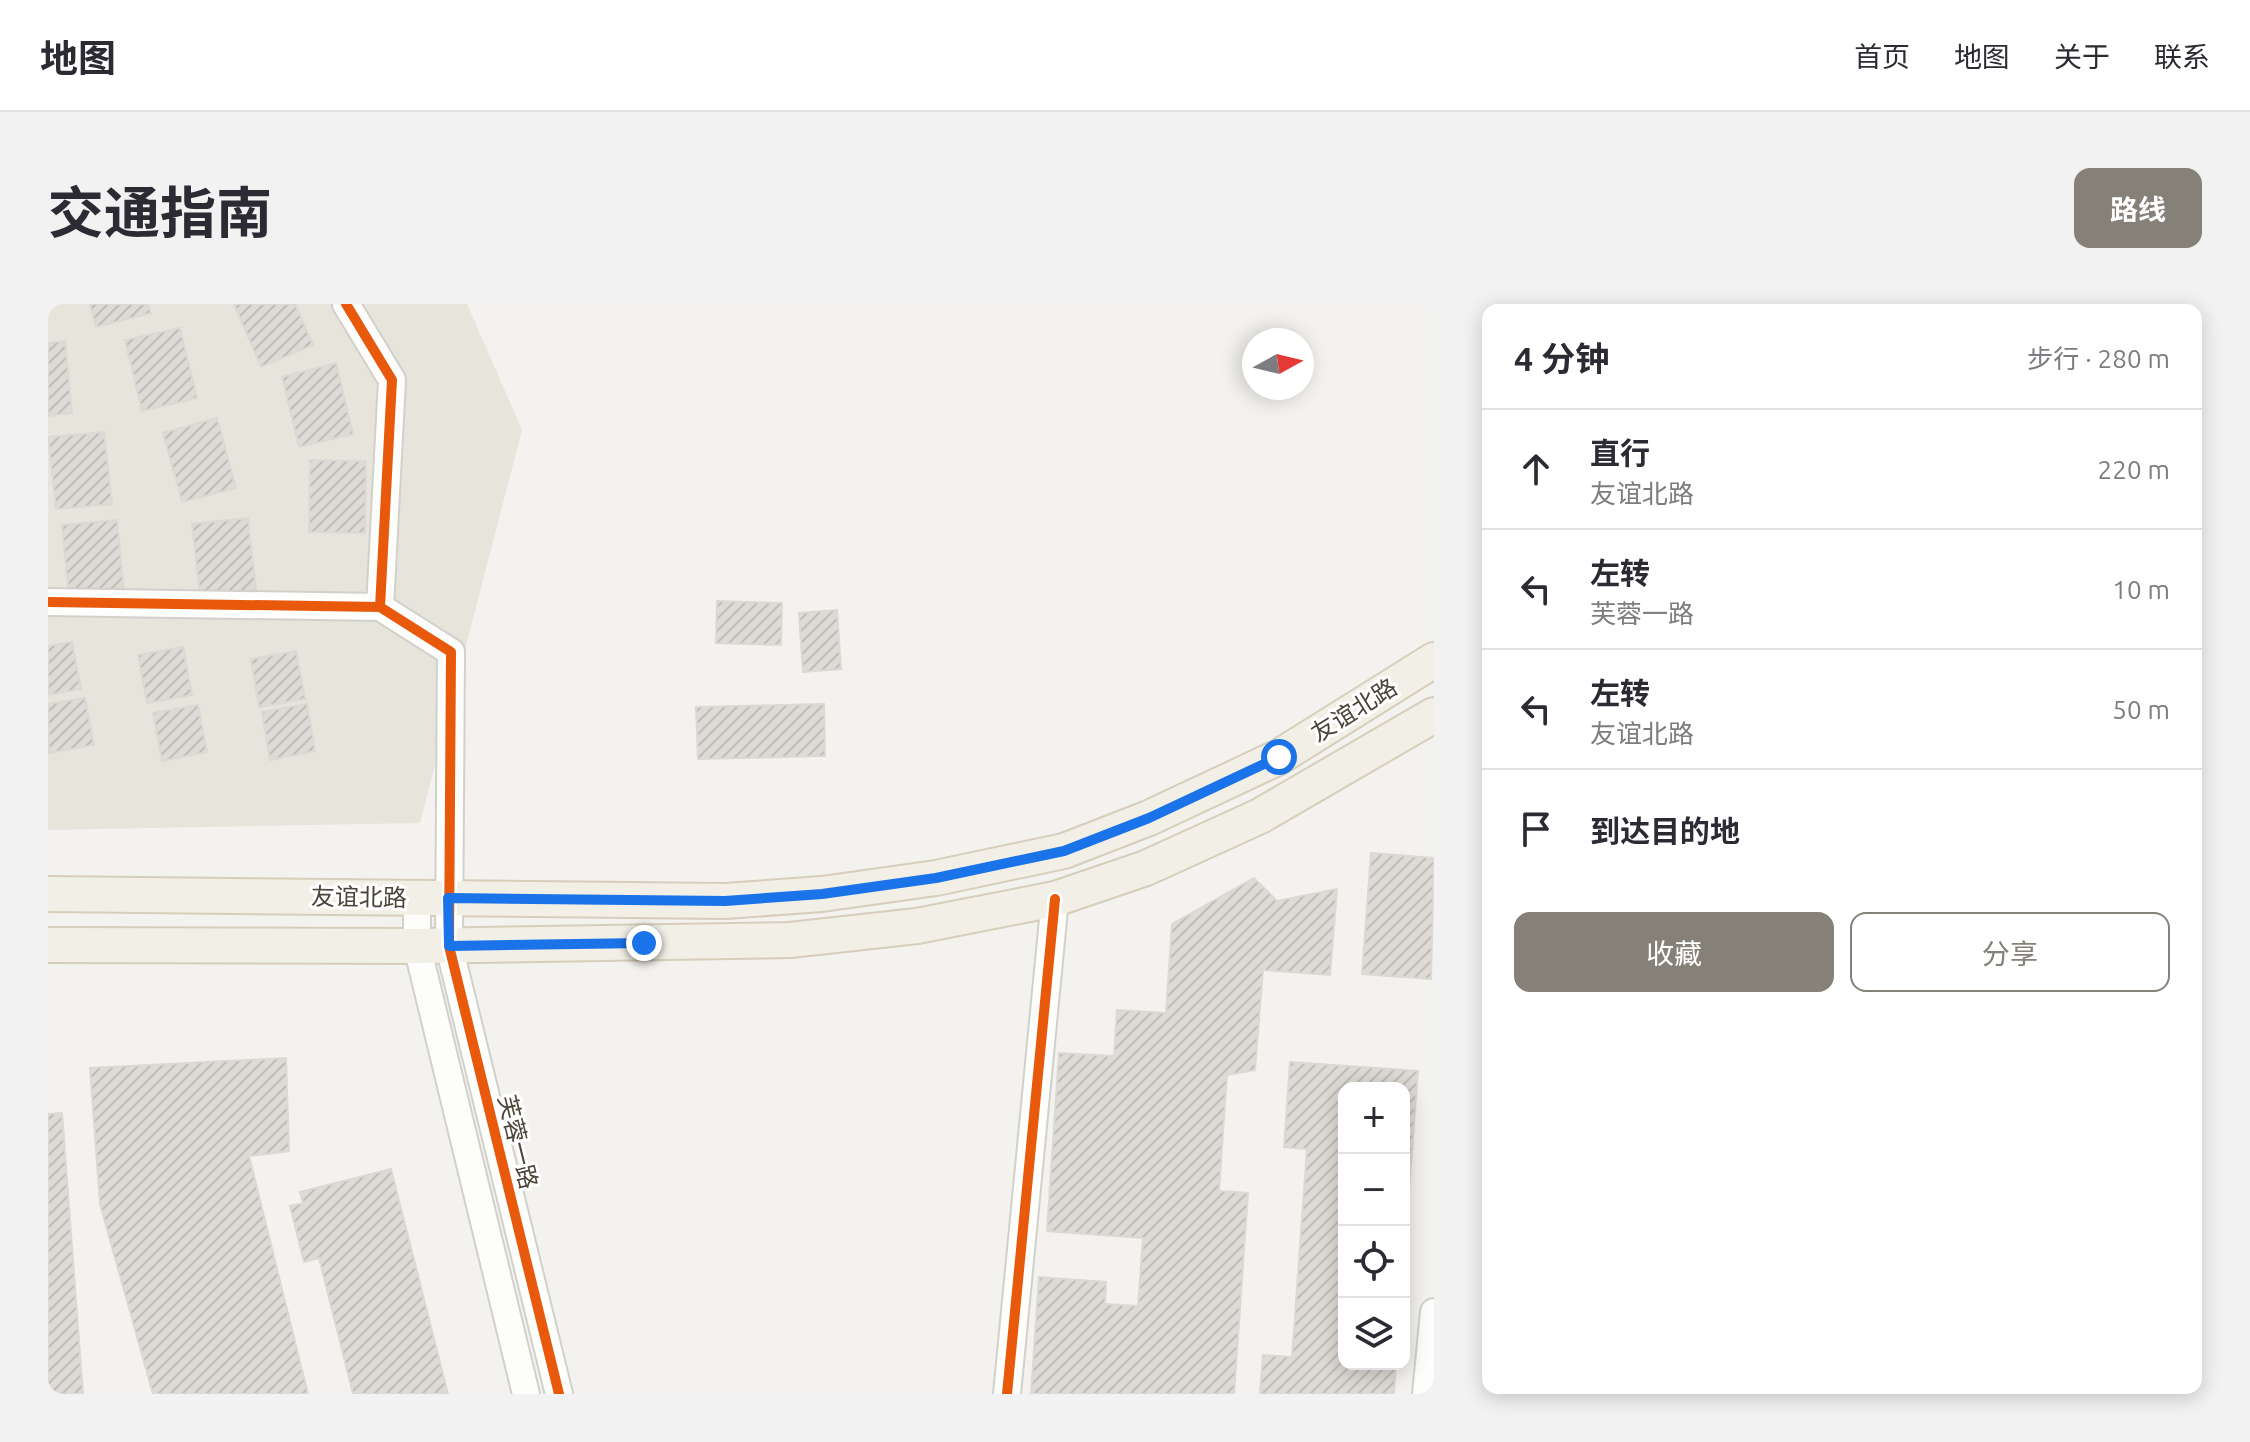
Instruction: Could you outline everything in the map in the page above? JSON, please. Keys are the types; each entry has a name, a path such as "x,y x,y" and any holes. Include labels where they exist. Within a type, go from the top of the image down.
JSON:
{"main road":[{"name":"友谊北路","path":"48,894 725,901 822,894 936,878 1064,851 1149,818 1279,757 1434,660"},
{"name":"友谊北路","path":"48,945 433,946 790,940 917,926 1055,899 1146,868 1260,816 1434,715"}],"street":[{"path":"48,602 380,607 392,380 346,304"},
{"name":"芙蓉一路","path":"380,607 451,652 432,898 433,946 526,1394"},
{"path":"1007,1394 1055,899"},
{"name":"芙蓉一路","path":"433,946 559,1394"},
{"path":"1426,1394 1434,1312"}],"shaded area":[{"path":"48,304 467,304 522,430 420,823 48,830"}],"building":[{"path":"90,304 148,304 151,313 96,327"},
{"path":"234,304 295,304 313,345 261,367"},
{"path":"180,328 197,398 142,411 125,340"},
{"path":"65,341 72,413 48,416 48,343"},
{"path":"336,363 353,434 299,447 282,377"},
{"path":"217,418 236,488 182,502 163,433"},
{"path":"104,432 112,504 56,509 48,437"},
{"path":"310,460 366,461 365,533 309,532"},
{"path":"248,518 256,590 200,596 192,524"},
{"path":"117,520 124,592 69,597 62,525"},
{"path":"717,601 782,603 781,645 716,643"},
{"path":"837,610 841,669 803,672 799,613"},
{"path":"72,642 81,689 48,695 48,646"},
{"path":"183,647 192,695 147,703 138,655"},
{"path":"296,651 305,699 259,707 251,659"},
{"path":"85,698 94,745 49,753 48,704"},
{"path":"307,704 315,751 270,760 262,712"},
{"path":"824,704 825,756 698,759 696,707"},
{"path":"198,705 207,752 162,761 153,713"},
{"path":"1371,853 1434,858 1431,979 1362,974"},
{"path":"1254,878 1277,901 1337,889 1330,975 1263,970 1255,1070 1227,1075 1219,1191 1248,1193 1234,1394 1031,1394 1039,1277 1106,1282 1105,1304 1138,1306 1143,1238 1047,1231 1059,1053 1114,1056 1117,1010 1166,1013 1172,924"},
{"path":"286,1058 289,1151 249,1156 308,1394 153,1394 100,1204 90,1068"},
{"path":"1290,1062 1418,1071 1410,1177 1410,1082 1338,1082 1338,1370 1396,1370 1394,1394 1260,1394 1263,1355 1292,1357 1307,1149 1284,1147"},
{"path":"62,1113 83,1394 48,1394 48,1114"},
{"path":"391,1169 448,1394 353,1394 319,1258 304,1262 290,1206 303,1203 300,1192"}],"cycle path":[{"path":"346,304 392,380 380,607 451,652 449,946 559,1394"},
{"path":"48,602 380,607"},
{"path":"1007,1394 1055,899"}],"route":[{"path":"644,943 449,946 448,898 725,901 822,894 936,878 1064,851 1149,818 1279,757"}]}
